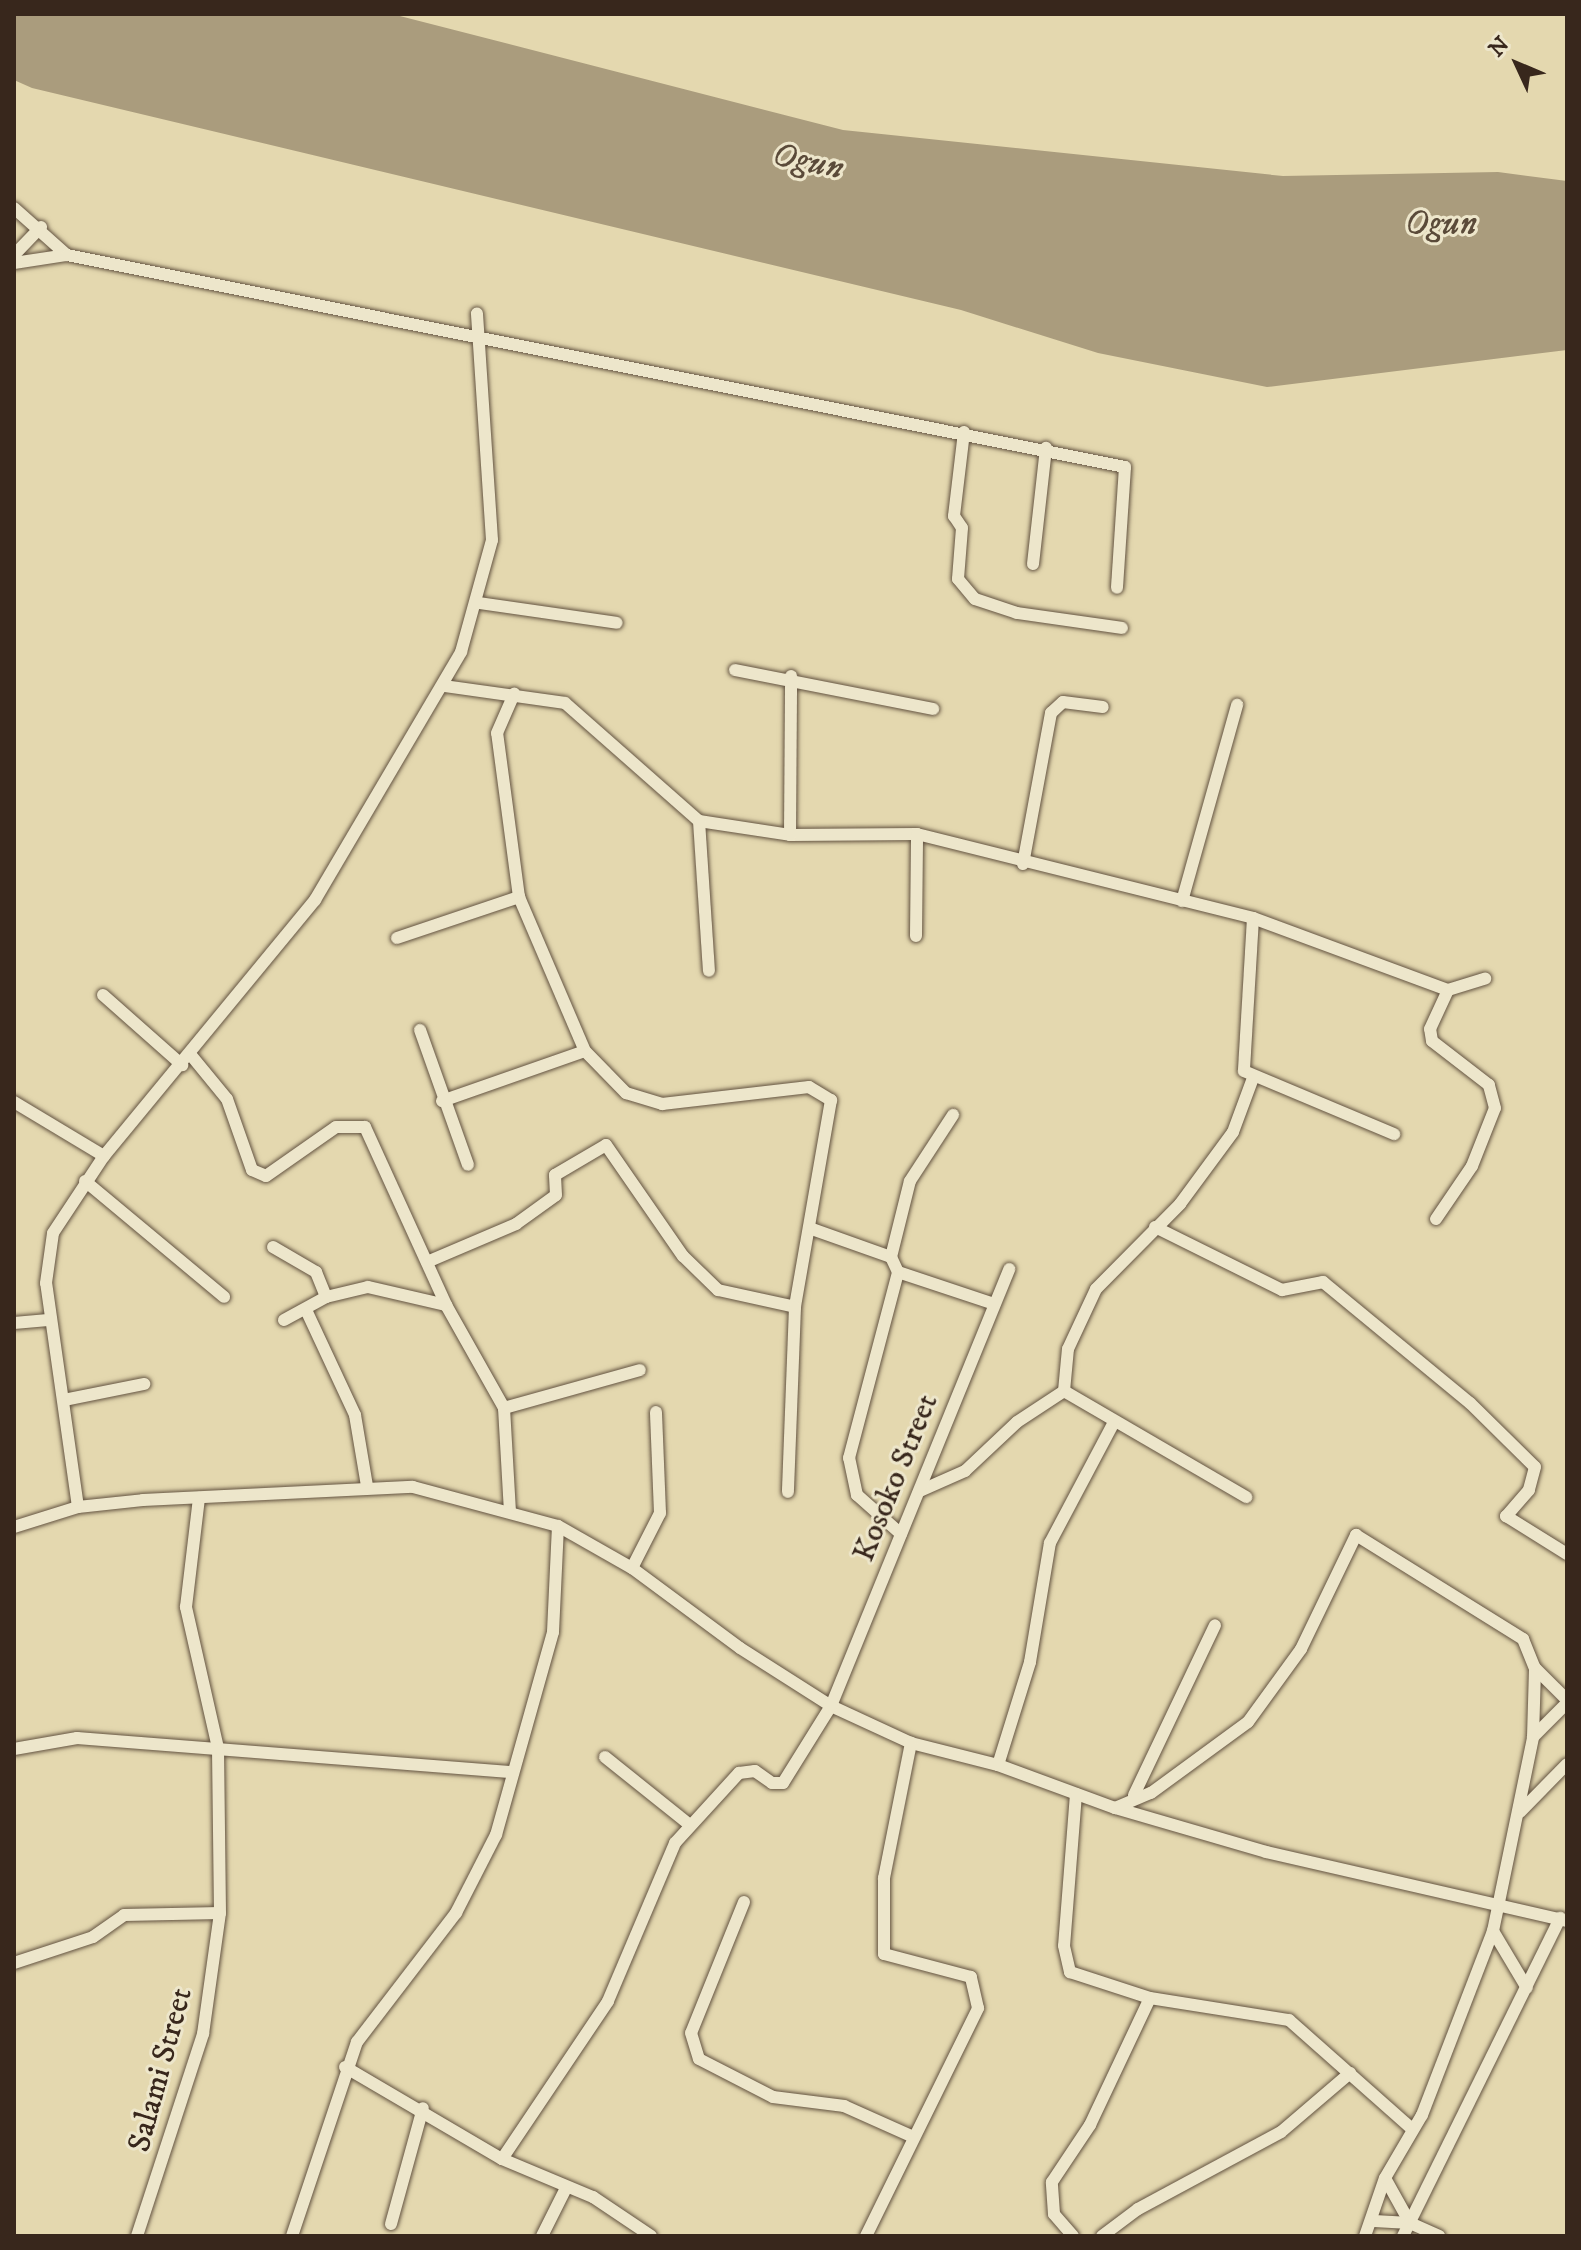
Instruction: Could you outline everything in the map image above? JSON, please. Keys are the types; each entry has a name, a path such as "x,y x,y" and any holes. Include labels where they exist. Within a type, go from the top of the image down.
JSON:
{"street":[{"path":"14,208 41,227 67,255"},
{"path":"14,255 41,227"},
{"path":"14,263 67,255 1046,448 1125,467 1117,588"},
{"path":"78,1507 46,1283 53,1233 104,1156 315,900 444,686 479,603 492,525 474,336 477,313"},
{"path":"964,432 954,516 962,528 958,579 975,599 1017,613 1122,628"},
{"path":"1033,564 1046,448"},
{"path":"479,603 617,623"},
{"path":"735,670 791,676 933,709"},
{"path":"790,835 791,676"},
{"path":"444,686 565,703 699,821 790,835 917,834 1023,864 1253,918 1448,990 1485,979"},
{"path":"514,694 497,733 519,897 585,1051 626,1093 662,1104 809,1087 831,1100 812,1229 795,1307 788,1492"},
{"path":"1023,864 1051,713 1063,702 1103,707"},
{"path":"1182,901 1237,705"},
{"path":"699,821 709,971"},
{"path":"916,936 917,834"},
{"path":"397,938 519,897"},
{"path":"1253,918 1244,1071 1253,1078 1394,1134"},
{"path":"1436,1219 1472,1166 1495,1108 1489,1085 1432,1041 1430,1029 1448,990"},
{"path":"103,995 186,1060 227,1099 252,1170 266,1176 336,1127 365,1127 446,1305 504,1408 510,1512"},
{"path":"420,1030 442,1101 468,1165"},
{"path":"442,1101 585,1051"},
{"path":"1064,1391 1068,1349 1096,1289 1180,1204 1233,1132 1253,1078"},
{"path":"14,1102 104,1156"},
{"path":"901,1534 857,1495 849,1473 853,1437 898,1272 891,1257 910,1181 953,1115"},
{"path":"427,1262 516,1224 556,1195 555,1175 606,1145 683,1256 718,1290 795,1307"},
{"path":"85,1181 224,1297"},
{"path":"1155,1227 1282,1290 1323,1282 1470,1403 1535,1467 1529,1490 1506,1516 1567,1554"},
{"path":"812,1229 891,1257"},
{"path":"273,1247 316,1272 326,1297"},
{"name":"Kosoko Street","path":"690,1825 739,1773 755,1771 772,1783 783,1783 831,1706 922,1490 1009,1269"},
{"path":"898,1272 994,1304"},
{"path":"284,1320 307,1312 326,1297 368,1287 446,1305"},
{"path":"307,1312 355,1415 367,1486"},
{"path":"14,1323 51,1320"},
{"path":"504,1408 640,1370"},
{"path":"64,1400 144,1384"},
{"path":"1064,1391 1246,1497"},
{"path":"922,1490 965,1471 1017,1422 1064,1391"},
{"path":"632,1568 660,1513 656,1412"},
{"path":"998,1765 1030,1662 1050,1543 1114,1422"},
{"path":"14,1527 78,1507 367,1486 413,1487 558,1526 632,1568 740,1648 831,1706 911,1743 998,1765 1115,1808 1266,1852 1563,1920 1403,2236"},
{"path":"199,1498 186,1607 218,1748"},
{"path":"292,2236 345,2067 475,1883 513,1772 553,1632 558,1526"},
{"path":"1115,1808 1134,1795 1151,1793 1236,1734 1265,1703 1301,1649 1353,1536 1417,1568 1523,1639 1535,1668 1567,1702 1533,1737"},
{"path":"1134,1795 1215,1625"},
{"path":"1365,2236 1374,2221 1385,2178 1412,2129 1493,1931 1520,1812 1533,1737 1535,1668"},
{"path":"14,1749 77,1738 513,1772"},
{"path":"866,2236 883,2210 911,2136 935,2101 978,1999 971,1977 884,1954 884,1878 911,1743"},
{"name":"Salami Street","path":"137,2236 203,2034 220,1913 218,1748"},
{"path":"502,2159 589,2036 625,1969 663,1860 690,1825 605,1757"},
{"path":"1520,1812 1567,1764"},
{"path":"1076,1794 1064,1961 1077,1976 1150,1998 1289,2020 1412,2129"},
{"path":"744,1902 691,2033 699,2059 773,2097 844,2106 911,2136"},
{"path":"14,1963 93,1937 124,1915 220,1913"},
{"path":"1493,1931 1527,1988"},
{"path":"1073,2236 1054,2214 1052,2182 1090,2125 1150,1998"},
{"path":"345,2067 423,2108 502,2159 593,2197 651,2236"},
{"path":"1102,2236 1138,2209 1281,2132 1350,2073"},
{"path":"391,2224 423,2108"},
{"path":"1385,2178 1410,2223"},
{"path":"542,2236 566,2188"},
{"path":"1374,2221 1410,2223 1439,2236"}],"water":[{"name":"Ogun","path":"14,14 392,14 843,130 1283,176 1498,172 1567,181 1567,350 1267,387 1098,353 961,310 32,88 14,80"}]}
